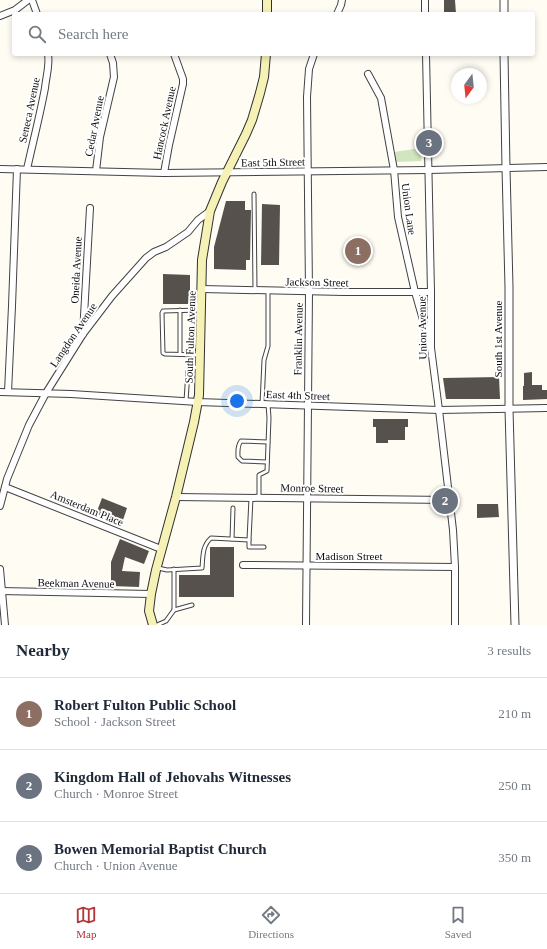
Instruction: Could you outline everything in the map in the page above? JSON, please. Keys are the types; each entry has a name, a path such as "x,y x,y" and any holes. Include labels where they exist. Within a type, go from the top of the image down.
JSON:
{"main road":[{"path":"267,0 267,12"},
{"name":"South Fulton Avenue","path":"153,625 149,611 156,568 176,497 199,395 202,260 210,211 257,107 264,77 266,56"}],"street":[{"path":"0,16 15,10 28,0"},
{"path":"32,0 36,12"},
{"path":"339,12 342,0"},
{"path":"425,0 425,12"},
{"path":"504,0 504,12"},
{"name":"Seneca Avenue","path":"27,169 42,104 48,56"},
{"name":"Cedar Avenue","path":"96,171 100,137 114,77 113,63 111,56"},
{"name":"Hancock Avenue","path":"164,173 168,145 183,84 183,79 175,56"},
{"name":"Franklin Avenue","path":"306,625 309,292 307,97 309,69 313,56"},
{"name":"Union Avenue","path":"426,56 431,348 453,530 455,567 455,625"},
{"name":"South 1st Avenue","path":"504,56 509,287 509,409 515,625"},
{"name":"Union Lane","path":"368,74 381,98 394,170 398,217 415,292 431,348"},
{"name":"East 5th Street","path":"0,169 164,173 308,172 547,167"},
{"path":"8,392 17,169"},
{"name":"Oneida Avenue","path":"83,334 90,208"},
{"name":"Langdon Avenue","path":"0,506 5,487 29,425 46,393 83,334 112,296 146,258 188,232 198,220 210,211"},
{"name":"Jackson Street","path":"202,289 309,292 431,292"},
{"name":"East 4th Street","path":"0,392 46,393 198,402 439,410 547,408"},
{"name":"Amsterdam Place","path":"5,487 161,549"},
{"name":"Monroe Street","path":"176,497 449,500"},
{"name":"Madison Street","path":"243,565 455,567"},
{"path":"0,569 5,625"},
{"name":"Beekman Avenue","path":"1,592 151,594"}],"lane":[{"path":"254,194 255,290"},
{"path":"259,498 259,476 267,471 269,418 265,404 264,360 268,346 268,291"},
{"path":"180,310 180,354"},
{"path":"200,355 163,353 162,313 163,311 201,310"},
{"path":"186,401 188,371 191,368 200,367"},
{"path":"267,462 242,461 238,457 238,447 241,441 268,442"},
{"path":"251,498 249,547 264,547"},
{"path":"232,539 233,508"},
{"path":"156,568 167,570 202,568 203,551 211,538 249,540"},
{"path":"157,625 166,621 174,610 174,569"},
{"path":"174,610 192,605"}],"green space":[{"path":"421,148 421,161 396,162 394,152"}],"building":[{"path":"444,0 455,0 456,12 444,12"},
{"path":"226,201 245,201 245,210 251,210 250,260 246,260 246,270 214,269 214,247"},
{"path":"262,204 280,205 279,265 261,265"},
{"path":"163,274 190,275 190,304 163,304"},
{"path":"532,372 532,385 542,385 542,390 547,390 547,399 523,400 524,373"},
{"path":"499,377 500,399 446,399 443,378"},
{"path":"373,419 408,419 408,427 405,427 405,440 388,440 388,443 376,443 376,427 373,427"},
{"path":"102,498 127,508 122,523 96,514"},
{"path":"477,504 498,504 499,517 477,518"},
{"path":"120,539 149,551 144,564 125,557 122,571 140,572 139,587 111,586 111,562"},
{"path":"210,547 234,547 234,597 179,597 179,575 210,575"}],"place":[{"name":"Bowen Memorial Baptist Church","path":"429,143"},
{"name":"Robert Fulton Public School","path":"358,251"},
{"name":"Kingdom Hall of Jehovahs Witnesses","path":"445,501"}]}
